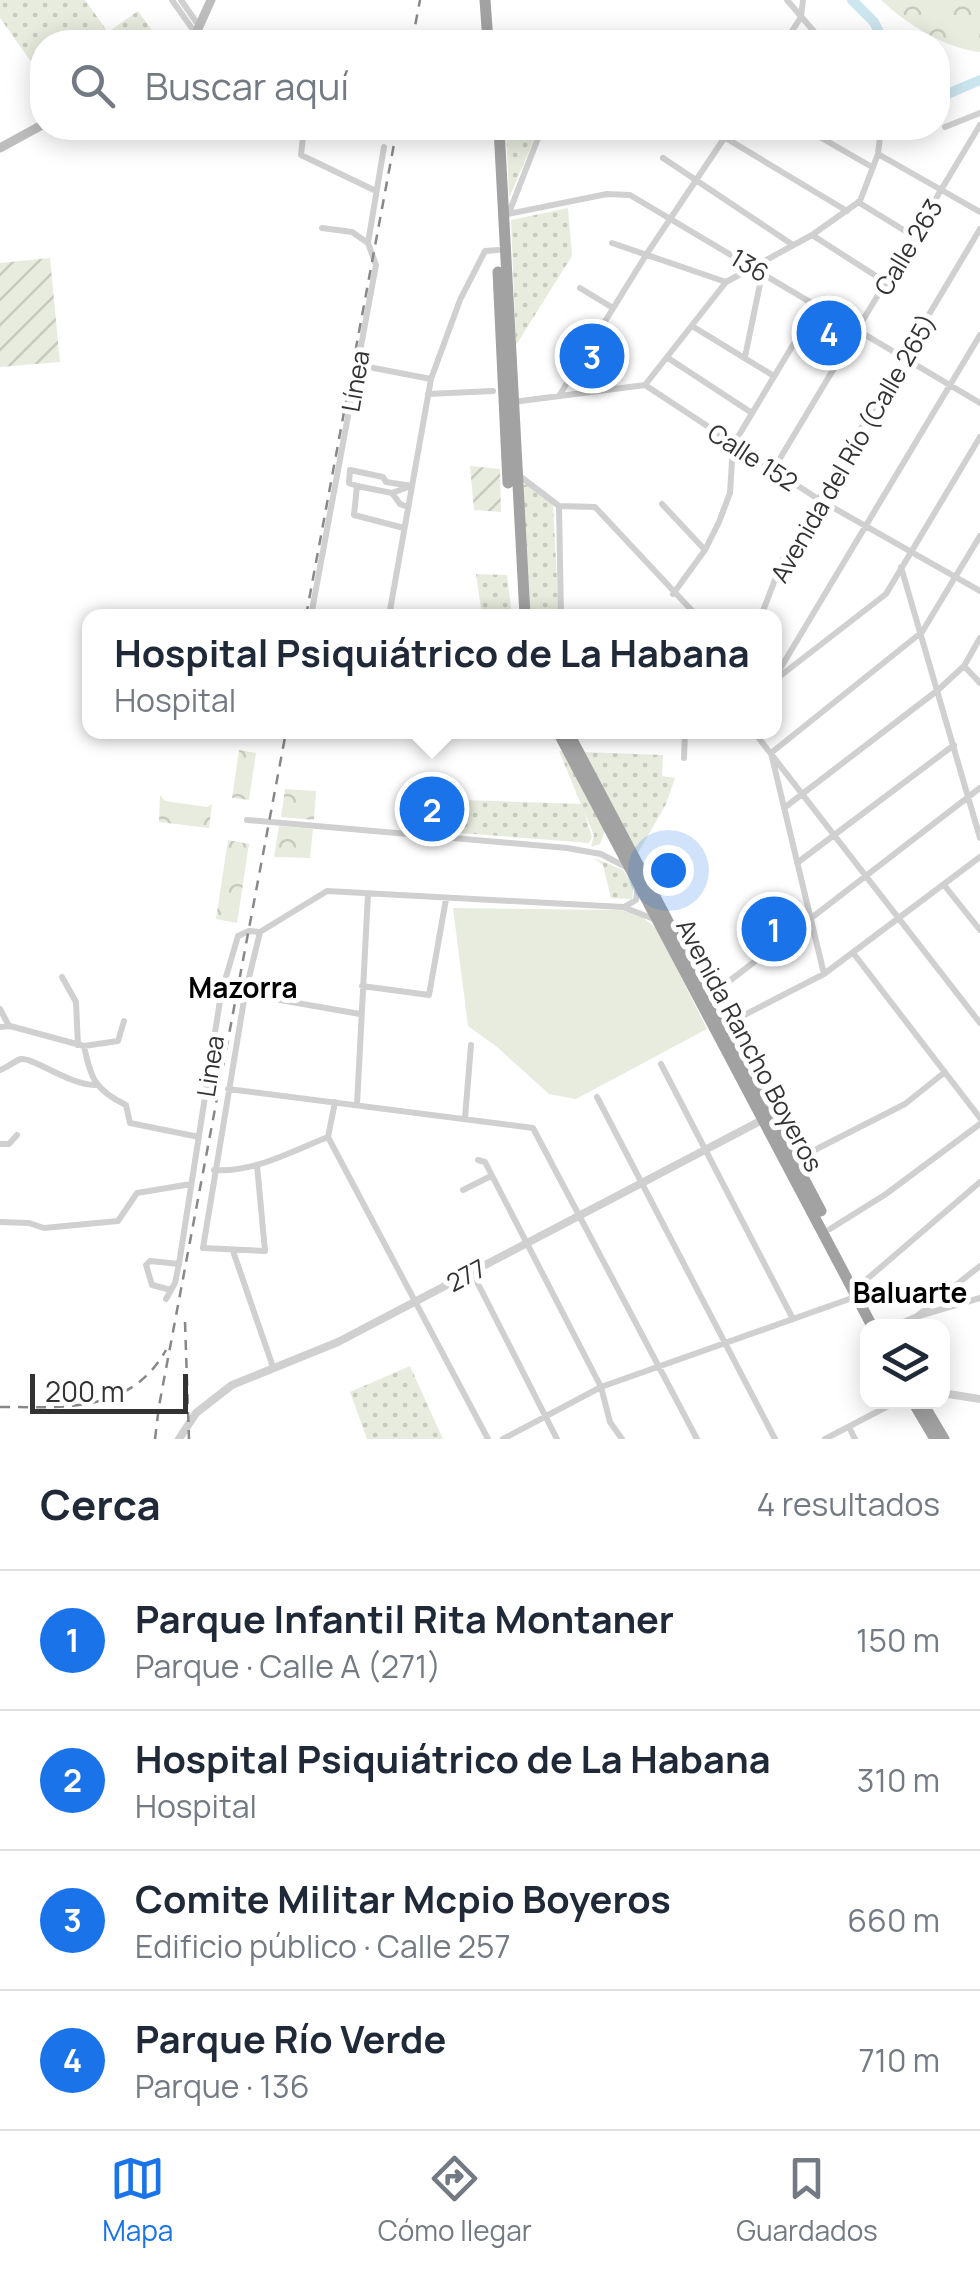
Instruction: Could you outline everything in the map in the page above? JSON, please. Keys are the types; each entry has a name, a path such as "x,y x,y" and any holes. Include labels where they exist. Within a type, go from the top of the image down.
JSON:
{"highway":[{"path":"489,0 490,30"},
{"path":"495,140 508,492 521,609"},
{"path":"497,140 506,214 522,609"},
{"name":"Avenida Rancho Boyeros","path":"562,739 876,1319"},
{"name":"Avenida Rancho Boyeros","path":"572,739 795,1160 869,1319"},
{"path":"917,1409 936,1439"},
{"path":"926,1409 944,1439"}],"main road":[{"path":"198,30 211,0"},
{"path":"0,148 30,132"}],"street":[{"path":"172,0 193,30"},
{"path":"180,0 194,30"},
{"path":"786,0 812,30"},
{"path":"793,30 801,17 802,0"},
{"path":"950,125 980,113"},
{"name":"Calle 263","path":"773,470 980,125"},
{"path":"303,140 301,154 376,191"},
{"path":"506,214 537,140"},
{"path":"559,396 646,254 723,140"},
{"path":"730,140 847,210"},
{"path":"825,140 872,167"},
{"path":"513,402 645,385 726,282 812,235 858,202 878,154 880,140"},
{"name":"Línea","path":"312,609 376,265 368,243 384,147"},
{"path":"878,154 980,212"},
{"path":"663,158 794,245"},
{"name":"136","path":"506,214 618,193 630,195 980,403"},
{"path":"858,202 915,236"},
{"path":"322,228 352,232 368,243"},
{"name":"Avenida del Río (Calle 265)","path":"763,609 783,559 980,229"},
{"path":"812,235 887,283"},
{"path":"612,243 726,282"},
{"path":"390,609 431,379 460,300 485,251 498,250"},
{"path":"745,358 762,262"},
{"path":"580,288 612,308"},
{"path":"673,594 706,550 730,493 733,445 816,305"},
{"path":"692,326 774,376"},
{"path":"782,667 980,335"},
{"path":"668,358 752,413"},
{"path":"358,365 431,379"},
{"name":"Calle 152","path":"645,385 818,499 980,592"},
{"path":"428,394 493,391"},
{"path":"782,674 886,594 980,438"},
{"path":"350,470 383,476 386,482 412,486 392,493 357,486 350,483 350,470"},
{"path":"516,473 559,506 596,508 689,609"},
{"path":"357,486 354,514 404,528"},
{"path":"392,493 400,504 408,507"},
{"path":"662,504 706,550"},
{"path":"559,506 561,609"},
{"path":"771,753 922,632 980,536"},
{"path":"901,566 980,838"},
{"path":"784,808 938,690 964,666 980,638"},
{"path":"964,666 980,684"},
{"path":"684,758 685,739"},
{"path":"760,739 980,1023"},
{"path":"796,863 954,745"},
{"path":"771,753 824,974"},
{"path":"710,996 980,788"},
{"path":"248,820 591,851 611,858 634,876 636,900 623,907"},
{"path":"591,851 606,847 612,836"},
{"path":"725,1025 824,974 980,857"},
{"path":"944,885 980,930"},
{"path":"260,932 327,891 623,907 646,914 662,927"},
{"path":"357,1105 368,894"},
{"path":"362,986 429,995 446,898"},
{"name":"Linea","path":"166,1299 179,1264 221,994 238,936 248,931 260,932 228,1089 204,1248 233,1250"},
{"path":"830,1229 886,1194 980,1121 977,1106 945,1072 854,954"},
{"path":"62,977 76,1002 81,1046 96,1085 105,1095 126,1105 130,1122 199,1137"},
{"path":"245,994 360,1014"},
{"path":"0,1010 10,1026"},
{"path":"0,1027 10,1026 81,1046 118,1041 124,1022"},
{"path":"465,1118 471,1045"},
{"path":"0,1070 18,1059 33,1060 48,1072 96,1085"},
{"path":"661,1064 794,1319"},
{"path":"795,1160 905,1104 945,1072"},
{"path":"228,1089 532,1128 698,1439"},
{"path":"597,1097 775,1439"},
{"path":"334,1102 328,1137 488,1439"},
{"name":"277","path":"179,1439 209,1400 232,1384 338,1342 764,1119"},
{"path":"0,1144 9,1144 17,1135"},
{"path":"214,1170 232,1171 257,1165 328,1137"},
{"path":"478,1160 484,1162 601,1387 610,1422 622,1439"},
{"path":"257,1165 265,1251 233,1250 273,1367"},
{"path":"463,1190 491,1176"},
{"path":"503,1439 601,1387 794,1319 858,1291 980,1182"},
{"path":"0,1222 44,1228 118,1221 137,1193 191,1184"},
{"path":"171,1290 152,1285 146,1265 150,1260 179,1264"},
{"path":"915,1317 980,1266"},
{"path":"472,1272 558,1439"},
{"path":"910,1319 980,1298"},
{"path":"950,1394 980,1400"},
{"path":"825,1439 882,1409"},
{"path":"849,1426 855,1439"}],"green space":[{"path":"0,0 85,0 107,30 30,30 30,60 0,18"},
{"path":"881,0 980,0 980,52 950,44 950,30 921,30"},
{"path":"138,11 151,30 111,30"},
{"path":"507,140 534,140 509,198"},
{"path":"568,208 572,256 516,345 511,220"},
{"path":"50,258 60,362 0,367 0,263"},
{"path":"819,310 854,331 838,356 803,335"},
{"path":"470,466 500,469 501,512 474,510"},
{"path":"528,484 553,505 559,609 530,609 523,485"},
{"path":"476,574 507,575 511,609 481,609"},
{"path":"239,750 256,753 249,800 232,798"},
{"path":"559,751 563,751 605,831 600,844 591,847 594,835 584,812 592,837 589,843 435,831 437,799 581,804"},
{"path":"582,752 663,755 662,776 675,778 666,804 638,853"},
{"path":"285,789 316,791 314,820 281,817"},
{"path":"160,795 165,801 207,807 212,804 209,828 159,822"},
{"path":"279,826 313,829 310,858 274,857"},
{"path":"228,840 249,844 237,923 216,919"},
{"path":"594,858 623,870 634,885 632,899 611,898 603,865"},
{"path":"453,908 621,910 641,916 657,929 707,1029 576,1099 549,1094 468,1026"},
{"path":"774,913 789,933 773,945 758,925"},
{"path":"410,1366 443,1439 367,1439 350,1392"}],"waterway":[{"path":"852,0 878,30"},
{"path":"950,93 980,80"}],"railway":[{"path":"414,30 420,0"},
{"path":"307,609 395,140"},
{"path":"155,1439 285,739"},
{"path":"185,1322 189,1439"},
{"path":"0,1407 71,1406 115,1396 151,1371 166,1350"}],"place":[{"name":"Parque Río Verde","path":"829,333"},
{"name":"Comite Militar Mcpio Boyeros","path":"592,356"},
{"name":"Hospital Psiquiátrico de La Habana","path":"432,809"},
{"name":"Parque Infantil Rita Montaner","path":"774,929"}],"district":[{"name":"Mazorra","path":"243,987"},
{"name":"Baluarte","path":"910,1292"}]}
